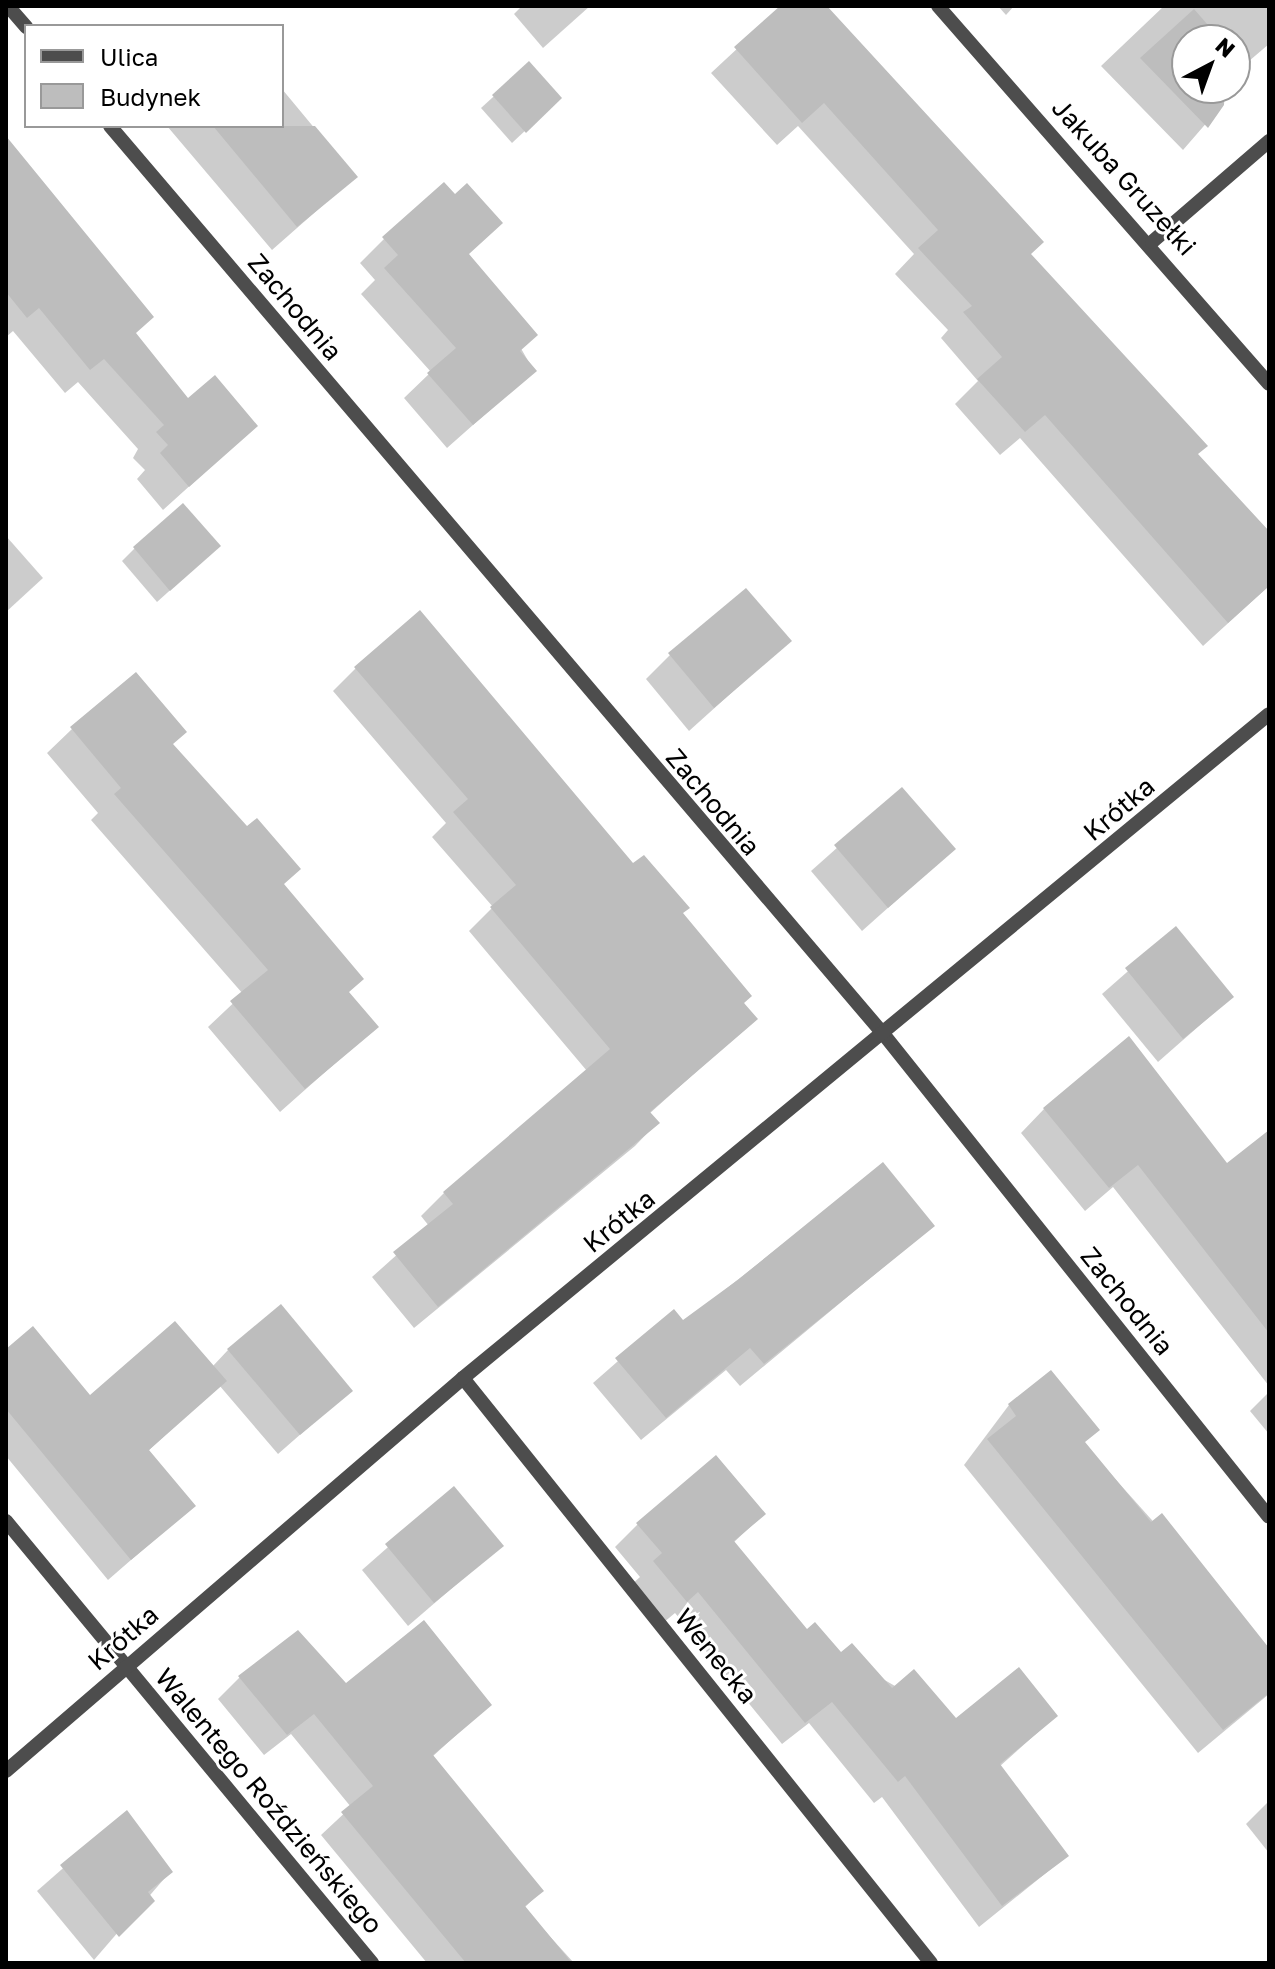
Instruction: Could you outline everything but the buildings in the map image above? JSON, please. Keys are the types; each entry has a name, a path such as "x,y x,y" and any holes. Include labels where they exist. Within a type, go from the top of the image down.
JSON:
{"street":[{"path":"8,6 24,25"},
{"name":"Jakuba Gruzełki","path":"938,6 1152,242 1269,384"},
{"name":"Zachodnia","path":"112,128 885,1036 1269,1517"},
{"path":"1152,242 1269,141"},
{"name":"Krótka","path":"6,1771 463,1378 885,1036 1269,714"},
{"name":"Wenecka","path":"463,1378 931,1963"},
{"name":"Walentego Roździeńskiego","path":"6,1521 372,1963"}]}
